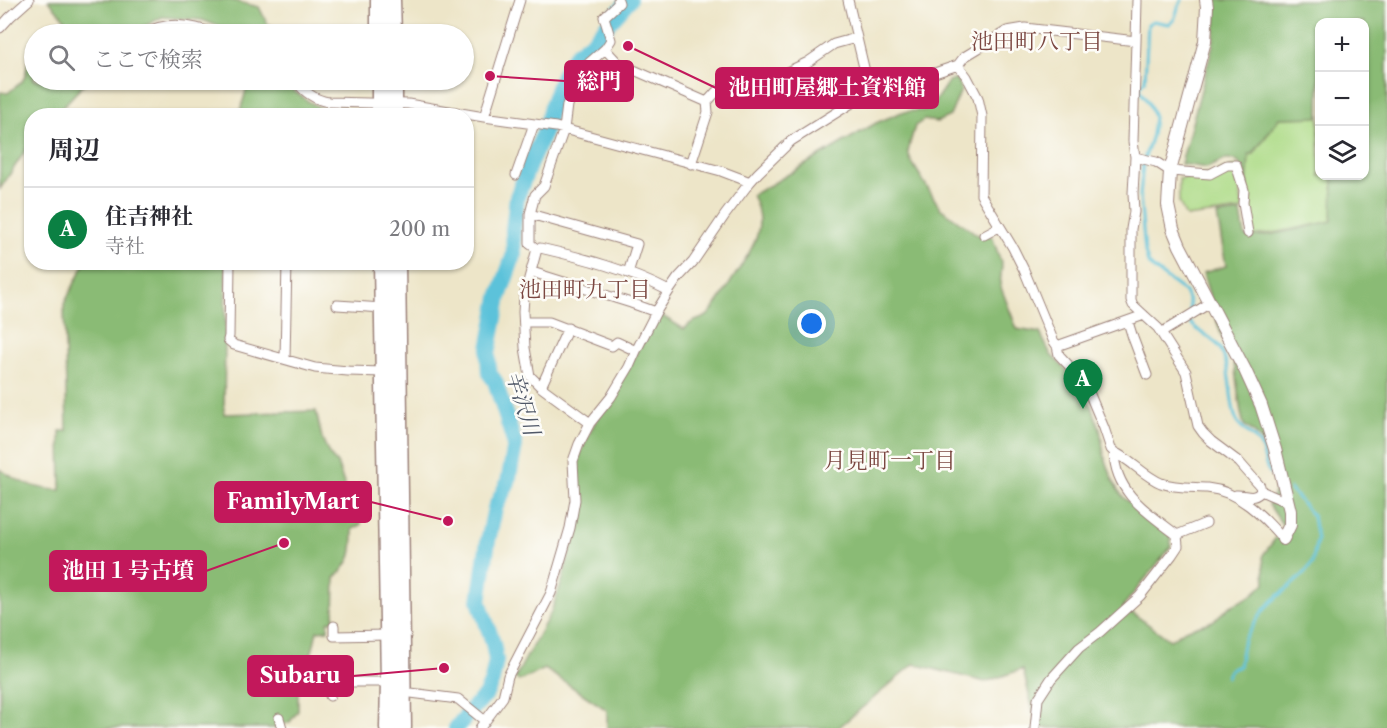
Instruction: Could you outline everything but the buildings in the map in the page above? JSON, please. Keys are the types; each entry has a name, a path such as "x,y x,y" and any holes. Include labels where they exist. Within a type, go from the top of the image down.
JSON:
{"highway":[{"path":"379,0 379,24"},
{"path":"392,0 393,24"},
{"path":"382,90 387,108"},
{"path":"387,108 392,90"},
{"path":"382,270 388,728"},
{"path":"397,270 403,728"}],"street":[{"path":"0,28 29,0"},
{"path":"484,117 520,0"},
{"path":"618,0 619,3 604,17 611,40 579,77 567,105 544,186 535,195 530,214 530,244 537,249 563,253 628,273 669,291"},
{"path":"848,0 870,93"},
{"path":"1137,0 1133,141 1141,158 1133,193 1130,296 1133,305 1158,328 1186,372 1198,426 1211,441 1239,462 1260,486 1261,491"},
{"path":"1114,452 1161,483 1215,489 1232,495 1258,512 1283,539 1290,525 1288,501 1261,405 1180,246 1168,205 1170,171 1205,41 1206,0"},
{"path":"403,692 458,699 481,722 503,697 508,676 551,593 570,528 575,500 573,461 579,444 590,423 611,397 629,367 656,312 678,278 693,262 750,182 791,141 870,93 958,65 964,57 1007,31 1025,28 1136,41"},
{"path":"691,164 708,112 707,102 716,92 787,72 808,62 834,44 856,38"},
{"path":"605,49 618,63 707,102"},
{"path":"958,65 978,98 982,116 981,195 1024,270 1059,355 1088,390 1114,452 1117,475 1122,484 1130,496 1177,535 1178,546 1140,596 1079,648 1051,679 1038,699 1035,728"},
{"path":"304,90 319,100 379,108"},
{"path":"391,108 408,104 431,108"},
{"path":"474,115 560,128 721,171 750,182"},
{"path":"516,175 535,124"},
{"path":"1141,158 1156,162 1170,171 1210,174 1227,165 1236,165 1244,190 1243,204 1248,233"},
{"path":"530,214 637,244 628,273"},
{"path":"984,235 999,227"},
{"path":"537,249 524,297 525,348 530,376 541,387 590,423"},
{"path":"230,270 228,340 234,345 315,368 384,372"},
{"path":"285,360 287,270"},
{"path":"532,272 656,312"},
{"path":"1161,333 1210,303"},
{"path":"337,306 383,308"},
{"path":"1057,346 1144,315"},
{"path":"524,322 549,322 612,346 617,342 636,351"},
{"path":"1128,322 1147,375"},
{"path":"541,387 568,328"},
{"path":"1261,491 1276,499 1288,501"},
{"path":"1232,495 1240,494 1251,497 1258,495 1261,491"},
{"path":"1177,535 1206,524"},
{"path":"334,626 334,636 388,635"},
{"path":"330,696 332,682 389,682"}],"green space":[{"path":"48,0 230,0 259,7 268,24 213,24 202,20 162,17 149,24 65,24 64,18"},
{"path":"1215,0 1387,0 1387,728 1037,728 1023,669 985,682 914,664 838,728 607,728 607,710 545,669 519,681 515,678 551,612 563,578 577,525 580,498 577,461 593,426 659,314 684,329 690,323 706,316 715,307 756,240 759,219 752,195 876,123 902,112 929,110 948,82 957,79 961,90 950,116 937,122 924,120 915,126 908,152 911,161 940,208 978,235 992,236 1002,265 1000,285 1017,329 1040,333 1051,355 1075,379 1091,405 1100,429 1104,454 1118,490 1124,498 1171,537 1171,547 1123,606 1170,640 1185,630 1213,621 1229,607 1251,596 1265,583 1263,555 1284,527 1269,505 1276,487 1273,471 1264,444 1254,432 1244,425 1233,356 1221,335 1203,273 1226,266 1217,215 1241,212 1245,236 1276,233 1332,221 1333,180 1369,180 1369,18 1315,18 1315,117 1279,118 1253,154 1249,154 1247,188 1240,164 1234,160 1224,160 1207,168 1181,164 1213,45 1216,22"},
{"path":"24,78 24,90 79,90 62,108 24,108 24,153 0,189 0,92 8,93"},
{"path":"246,90 292,90 320,108 241,108"},
{"path":"1315,117 1315,180 1333,180 1333,221 1252,236 1245,200 1249,154 1254,154 1279,118"},
{"path":"1236,165 1243,210 1186,217 1179,202 1179,179 1210,174"},
{"path":"81,270 226,270 224,414 316,411 322,438 329,454 337,463 350,501 356,505 360,513 361,525 353,529 351,556 335,578 334,620 328,622 328,630 317,631 310,657 298,669 298,711 290,722 274,728 0,728 0,469 29,485 61,490 60,431 67,431 64,304"}],"waterway":[{"name":"辛沢川","path":"456,728 485,696 492,681 496,660 493,643 479,601 495,508 508,482 515,445 495,381 489,373 488,354 499,297 514,254 513,230 517,197 544,133 563,75 576,54 594,40 629,0"},
{"path":"1182,0 1174,20 1169,24 1153,21 1148,24 1145,80 1139,87 1154,117 1152,135 1143,163 1140,196 1148,263 1185,292 1190,310"},
{"path":"1189,321 1220,348 1226,364 1237,421 1258,443 1267,467 1277,479"},
{"path":"1227,677 1229,670 1239,666 1244,639 1260,615 1312,564 1317,540 1313,516 1290,489"}],"place":[{"name":"池田町屋郷土資料館","path":"628,46"},
{"name":"総門","path":"490,76"},
{"name":"住吉神社","path":"1083,409"},
{"name":"FamilyMart","path":"448,521"},
{"name":"池田１号古墳","path":"284,543"},
{"name":"Subaru","path":"444,668"}],"district":[{"name":"池田町八丁目","path":"1037,41"},
{"name":"池田町九丁目","path":"585,289"},
{"name":"月見町一丁目","path":"890,460"}]}
